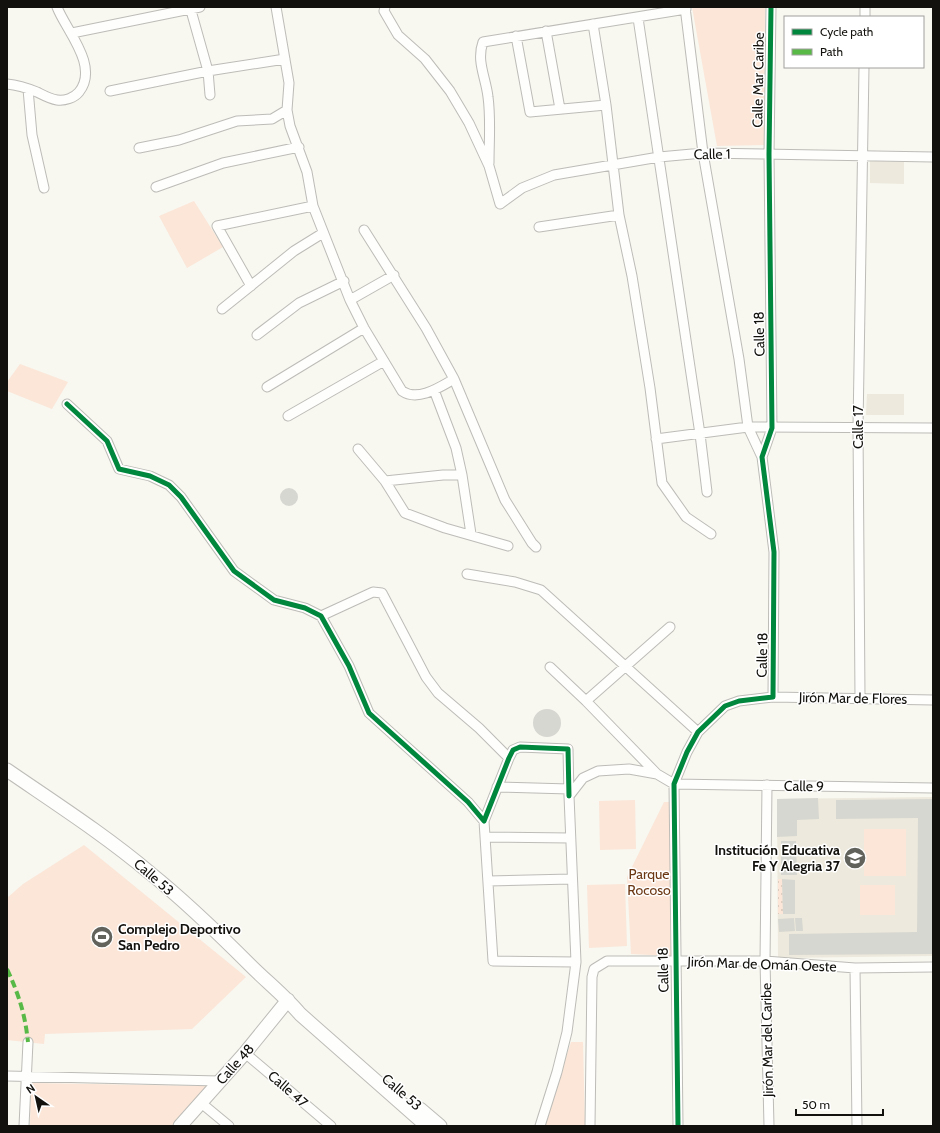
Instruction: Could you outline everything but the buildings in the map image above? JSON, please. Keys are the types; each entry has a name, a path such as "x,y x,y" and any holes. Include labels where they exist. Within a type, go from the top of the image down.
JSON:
{"street":[{"path":"7,84 28,89 56,100 72,97 80,90 85,81 80,48 57,7"},
{"path":"276,7 289,83 287,110 290,126 308,172 313,206 344,281 350,300 364,328 402,391 409,396 434,390 454,379"},
{"path":"385,7 384,11 398,35 425,59 450,90 469,123 489,166"},
{"name":"Calle Mar Caribe","path":"769,154 772,7"},
{"path":"72,33 193,8 208,71 210,95"},
{"path":"489,166 488,96 480,59 480,49 483,42 546,31 638,18 686,8 703,153 739,359 748,427 762,457"},
{"path":"638,18 700,434 706,492"},
{"path":"593,24 606,105 619,215 632,276 650,388 662,483 686,517 711,534"},
{"path":"546,31 560,109"},
{"path":"516,36 530,112 606,105"},
{"path":"110,91 208,71 285,59"},
{"name":"Calle 17","path":"860,698 858,427 864,68"},
{"path":"28,89 32,135 44,188"},
{"path":"139,148 179,140 237,121 272,119 287,110"},
{"path":"156,187 223,163 299,147"},
{"name":"Calle 1","path":"489,166 500,204 522,188 554,175 659,157 703,153 863,157 933,157"},
{"name":"Calle 18","path":"678,1126 674,784 687,752 698,732 725,706 731,702 773,697 774,552 762,457 772,428 769,154"},
{"path":"251,286 217,226 313,206"},
{"path":"539,227 619,215"},
{"path":"364,230 394,275 454,379 505,500 536,547"},
{"path":"222,309 294,251 323,233"},
{"path":"350,300 394,275"},
{"path":"256,335 299,303 344,281"},
{"path":"267,387 364,328"},
{"path":"288,416 384,360"},
{"path":"434,390 456,448 462,476 470,534"},
{"path":"67,404 107,441 119,469 150,476 169,485 177,493 234,571 274,600 305,608 321,616 349,666 369,713 468,802 484,821"},
{"path":"656,439 748,427 933,428"},
{"path":"358,449 385,481 405,513 445,528 508,546"},
{"path":"385,481 443,475 462,476"},
{"path":"467,574 515,582 541,590 698,732"},
{"path":"321,616 373,592 382,593 426,677 438,693 479,728 508,758"},
{"path":"586,701 670,627"},
{"path":"550,667 586,701 657,774 674,784"},
{"name":"Jirón Mar de Flores","path":"773,697 933,700"},
{"path":"540,1126 557,1072 567,1032 576,962 571,879 568,749 520,747 514,750 508,758 484,821 493,961 576,962"},
{"path":"569,793 583,778 598,771 629,769 657,774"},
{"name":"Calle 53","path":"7,770 120,849 151,874 212,927 257,972 288,1000 300,1014 426,1126"},
{"name":"Calle 9","path":"674,784 933,788"},
{"name":"Jirón Mar del Caribe","path":"767,785 765,961 769,1126"},
{"path":"497,787 569,793"},
{"path":"485,837 570,838"},
{"path":"488,881 571,879"},
{"name":"Jirón Mar de Omán Oeste","path":"590,1126 594,969 607,961 765,961 855,968 933,967"},
{"path":"855,968 857,1126"},
{"name":"Calle 53","path":"288,1000 304,1006 440,1126"},
{"name":"Calle 48","path":"180,1126 245,1053 288,1000"},
{"path":"24,1126 28,1042"},
{"name":"Calle 47","path":"245,1053 330,1126"},
{"path":"7,1076 219,1081"},
{"path":"200,1102 228,1126"}],"shaded area":[{"path":"870,161 904,162 904,184 870,183"},
{"path":"867,394 904,394 904,415 866,415"},
{"name":"Institución Educativa Fe Y Alegria 37","path":"933,797 933,956 778,958 777,799"}],"green space":[{"path":"692,7 765,7 764,145 717,146"},
{"path":"194,201 223,247 187,268 159,216"},
{"path":"20,364 68,382 52,409 7,391 7,382"},
{"path":"635,800 636,849 600,850 599,801"},
{"name":"Parque Rocoso","path":"664,802 670,802 672,956 631,954 627,877"},
{"path":"864,829 906,829 906,876 864,876"},
{"name":"Complejo Deportivo San Pedro","path":"84,845 246,977 192,1029 45,1034 44,1044 7,1040 7,898 23,884"},
{"path":"778,879 782,879 783,914 778,914"},
{"path":"625,884 627,946 589,948 587,885"},
{"path":"860,885 895,885 895,915 860,915"},
{"path":"571,1042 583,1042 585,1126 543,1126"},
{"path":"31,1083 209,1086 173,1126 30,1126"}],"marked path":[{"path":"7,969 21,1005 28,1042"}],"cycle path":[{"path":"678,1126 674,784 687,752 698,732 725,706 739,701 773,697 774,552 762,457 772,428 769,154 771,7"},
{"path":"67,404 107,441 119,469 150,476 169,485 181,497 234,571 274,600 305,608 321,616 349,666 369,713 468,802 484,821 509,758 513,750 520,747 568,749 569,796"}],"place":[{"name":"Institución Educativa Fe Y Alegria 37","path":"855,858"},
{"name":"Complejo Deportivo San Pedro","path":"102,937"}]}
